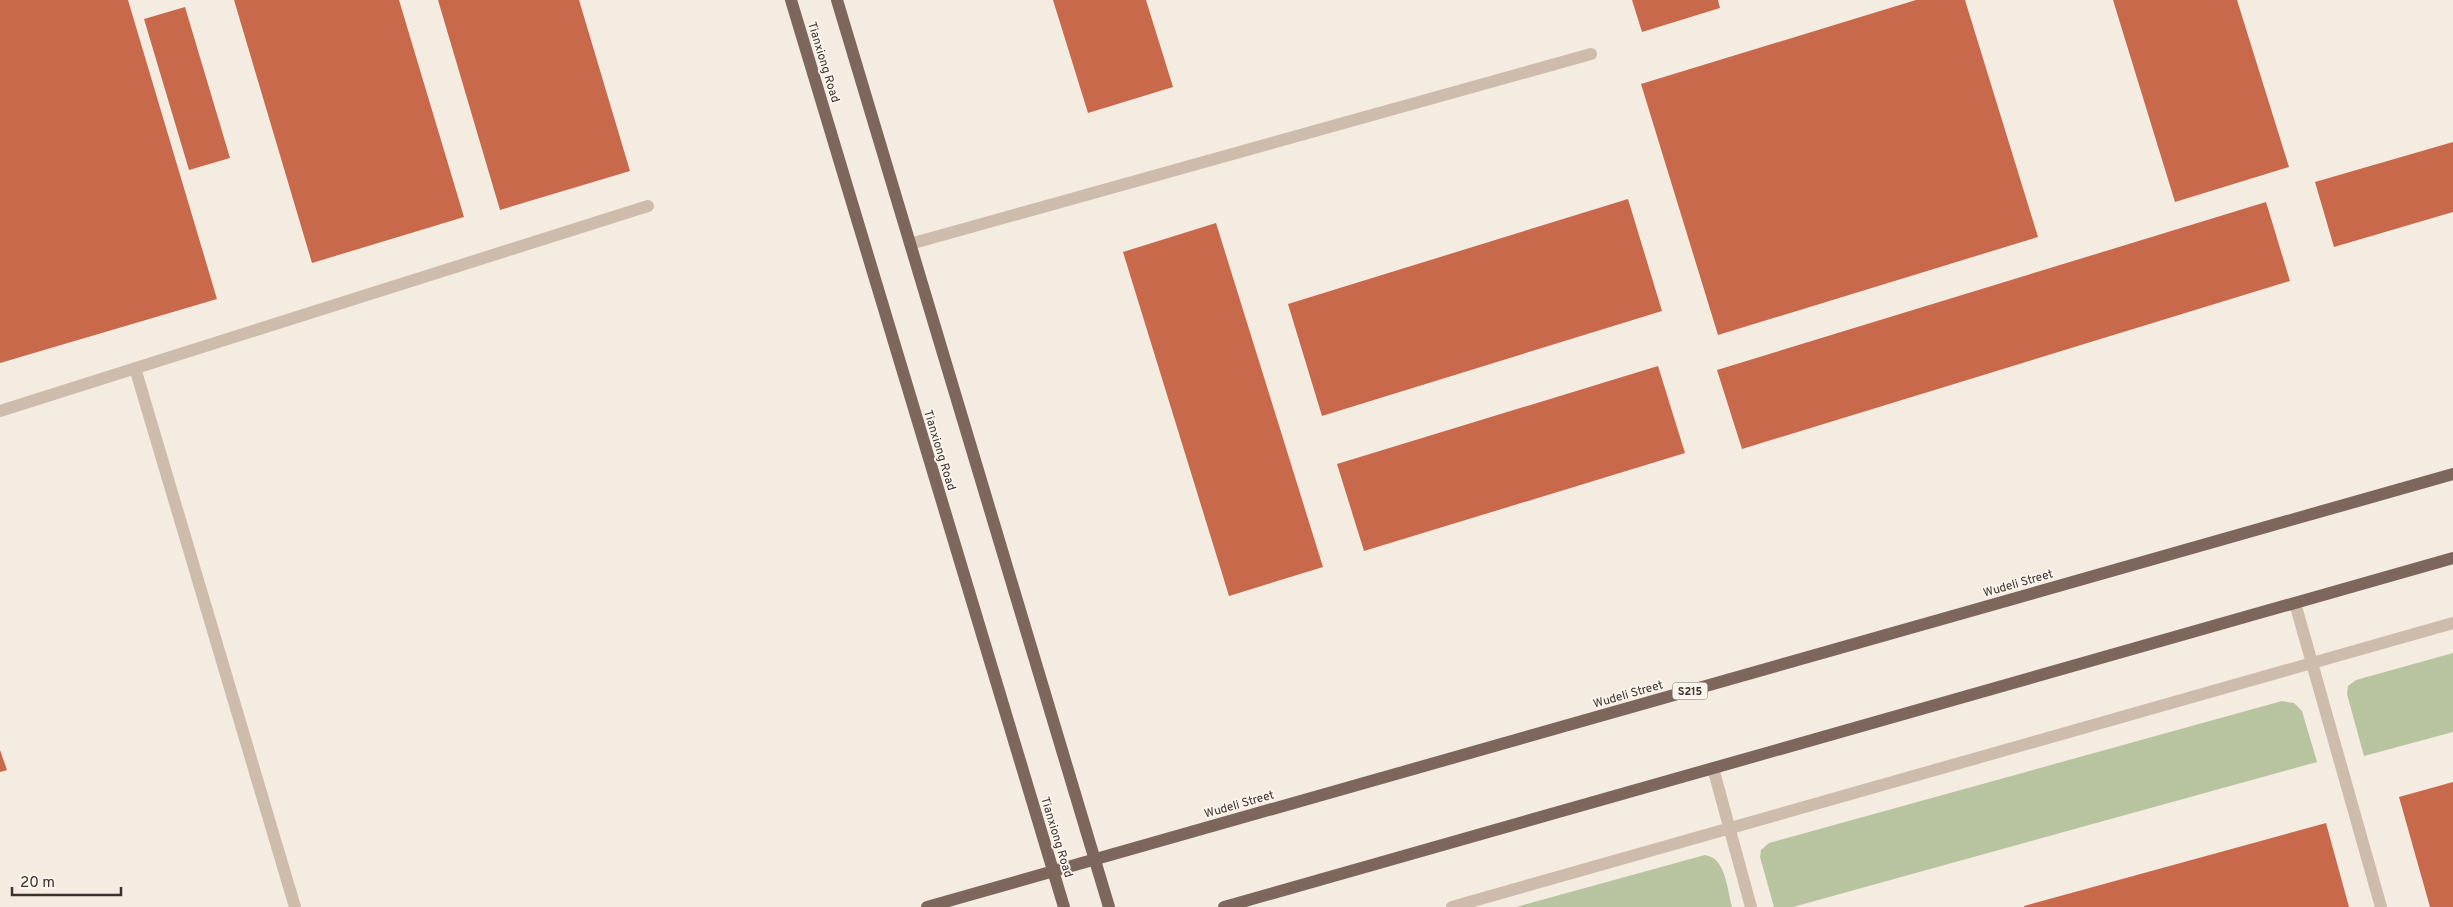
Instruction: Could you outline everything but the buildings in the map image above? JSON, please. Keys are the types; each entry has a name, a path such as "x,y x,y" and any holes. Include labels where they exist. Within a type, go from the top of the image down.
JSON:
{"main road":[{"name":"Tianxiong Road","path":"791,0 1064,907"},
{"path":"836,0 1109,907"},
{"name":"Wudeli Street","path":"926,907 2453,474"},
{"path":"1224,907 2453,558"}],"street":[{"path":"910,244 1591,54"},
{"path":"0,411 648,206"},
{"path":"135,368 295,907"},
{"path":"2295,603 2381,907"},
{"path":"1452,907 2453,623"},
{"path":"1712,768 1751,907"}],"green space":[{"path":"2453,653 2453,732 2364,756 2347,694 2348,686 2356,680"},
{"path":"2282,701 2294,703 2302,711 2317,762 1793,907 1774,907 1760,857 1761,850 1769,843"},
{"path":"1705,855 1712,857 1721,868 1727,883 1732,907 1516,907"}]}
